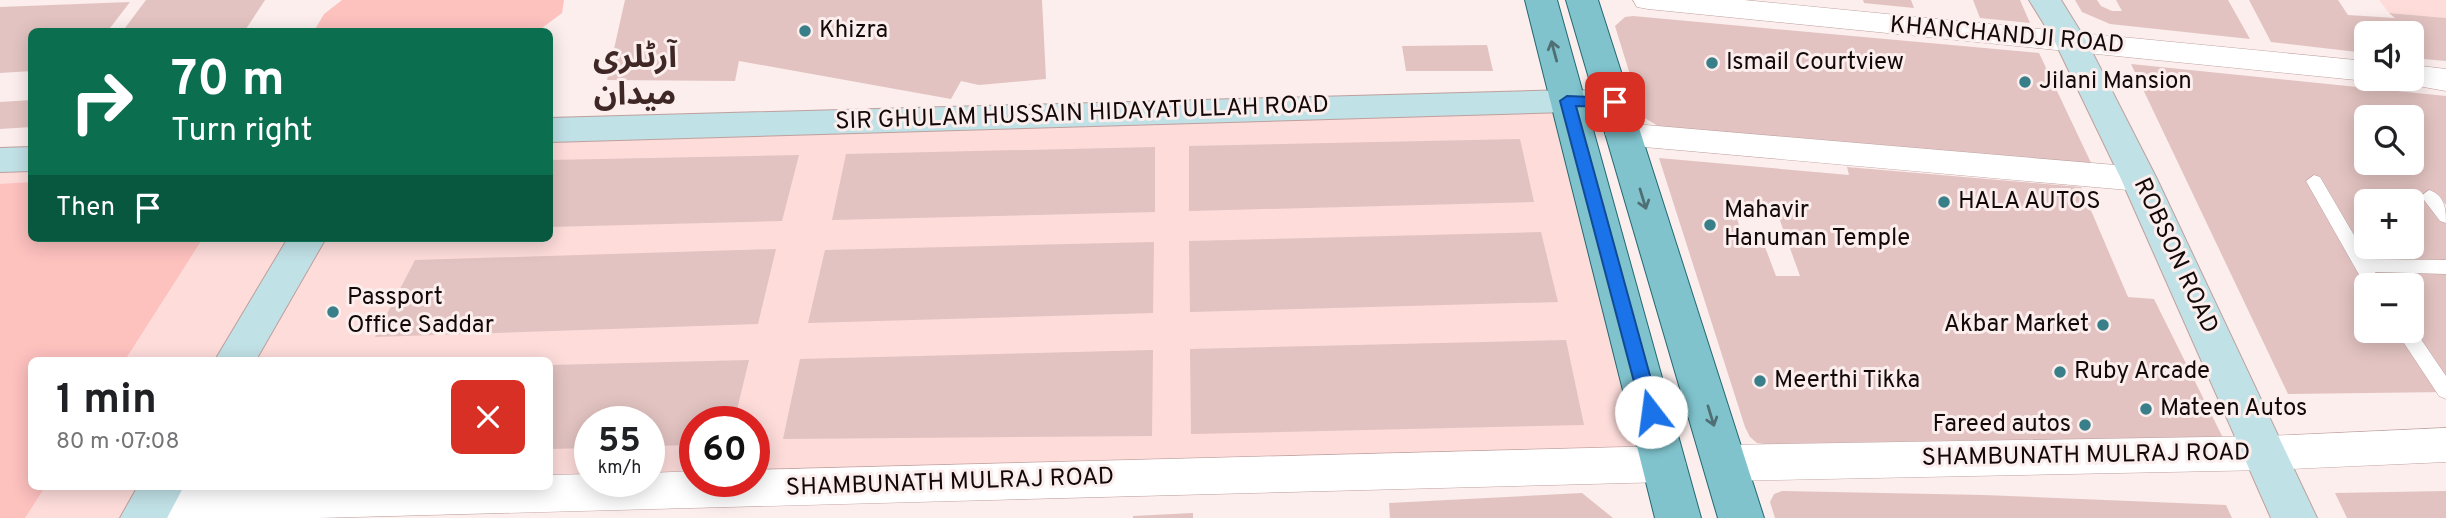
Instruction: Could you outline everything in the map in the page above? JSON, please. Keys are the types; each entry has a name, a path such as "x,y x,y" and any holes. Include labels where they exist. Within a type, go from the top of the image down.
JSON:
{"main road":[{"path":"1541,0 1678,518"},
{"path":"1582,0 1741,518"}],"street":[{"name":"KHANCHANDJI ROAD","path":"1648,0 2354,70"},
{"name":"ROBSON ROAD","path":"2045,0 2071,42 2139,179 2267,453 2294,518"},
{"path":"2424,77 2446,79"},
{"name":"SIR GHULAM HUSSAIN HIDAYATULLAH ROAD","path":"553,130 1567,101 1619,118"},
{"path":"1619,118 2139,179"},
{"path":"0,160 28,159"},
{"path":"237,357 305,242"},
{"name":"SHAMBUNATH MULRAJ ROAD","path":"1725,463 2267,453 2446,445"},
{"name":"SHAMBUNATH MULRAJ ROAD","path":"152,503 1665,464"}],"lane":[{"path":"2314,181 2366,273"},
{"path":"2446,197 2429,196 2446,217"},
{"path":"2361,265 2446,267"},
{"path":"2413,343 2446,391"}],"shaded area":[{"path":"342,0 564,0 562,13 542,28 316,28 324,14"},
{"path":"2379,0 2446,0 2446,18 2389,13"},
{"path":"1568,102 1666,463 770,495 770,406 679,406 679,497 725,497 143,518 0,518 0,160 28,159 28,242 553,242 553,130"},
{"path":"28,182 28,242 200,242 127,357 28,357 28,490 43,490 25,518 0,518 0,184"}],"building":[{"path":"146,0 265,0 247,28 125,28"},
{"name":"Khizra","path":"625,0 1042,0 1046,79 979,85 961,81 951,99 739,61 735,81 607,80"},
{"path":"1863,0 1911,0 1914,8 1864,3"},
{"path":"1973,0 2020,0 2030,23 1980,18"},
{"path":"2075,0 2097,0 2101,6 2112,11 2122,11 2116,0 2228,0 2250,39 2110,24 2082,12"},
{"path":"2249,0 2338,0 2348,15 2395,18 2389,13 2446,18 2446,61 2424,59 2424,21 2354,21 2354,52 2271,42"},
{"path":"130,2 110,28 28,28 28,71 0,73 0,7"},
{"path":"1625,17 2039,53 2093,167 1658,126 1643,117 1615,26"},
{"path":"1487,45 1493,71 1406,71 1402,46"},
{"path":"2131,64 2354,87 2354,91 2397,91 2446,96 2446,205 2440,197 2429,196 2446,217 2446,392 2288,394"},
{"path":"28,100 28,127 0,129 0,102"},
{"path":"1520,139 1534,202 1189,211 1189,146"},
{"path":"1155,147 1155,212 832,220 846,154"},
{"path":"799,155 782,221 553,227 553,160"},
{"path":"1659,158 1849,175 1847,167 2081,187 2128,297 2154,299 2227,446 1771,445 1757,443 1745,427","holes":["1735,212 1778,215 1800,276 1776,276 1762,239 1743,238"]},
{"path":"1541,232 1558,302 1190,312 1189,241"},
{"path":"1154,242 1153,313 808,323 825,250"},
{"path":"776,249 758,324 375,337 415,260"},
{"path":"1566,340 1584,425 1191,434 1190,349"},
{"path":"1153,350 1152,436 783,439 800,359"},
{"path":"749,360 738,406 679,406 679,445 665,446 665,406 574,406 574,448 553,449 553,365"},
{"path":"1782,491 1984,495 2226,505 2232,518 1775,518 1770,502 1774,494"},
{"path":"2446,491 2446,518 2347,518 2335,493"},
{"path":"1582,493 1613,518 1390,518 1389,503"},
{"path":"1193,513 1193,518 1133,518 1133,516"}],"place":[{"name":"Khizra","path":"805,31"},
{"name":"Ismail Courtview","path":"1712,63"},
{"name":"Jilani Mansion","path":"2025,82"},
{"name":"HALA AUTOS","path":"1944,202"},
{"name":"Mahavir Hanuman Temple","path":"1710,225"},
{"name":"Passport Office Saddar","path":"333,312"},
{"name":"Akbar Market","path":"2103,325"},
{"name":"Ruby Arcade","path":"2060,372"},
{"name":"Meerthi Tikka","path":"1760,381"},
{"name":"Mateen Autos","path":"2146,409"},
{"name":"Fareed autos","path":"2085,425"}],"district":[{"name":"آرٹلری میدان","path":"635,78"}],"route":[{"path":"1615,102 1567,101 1651,412"}]}
